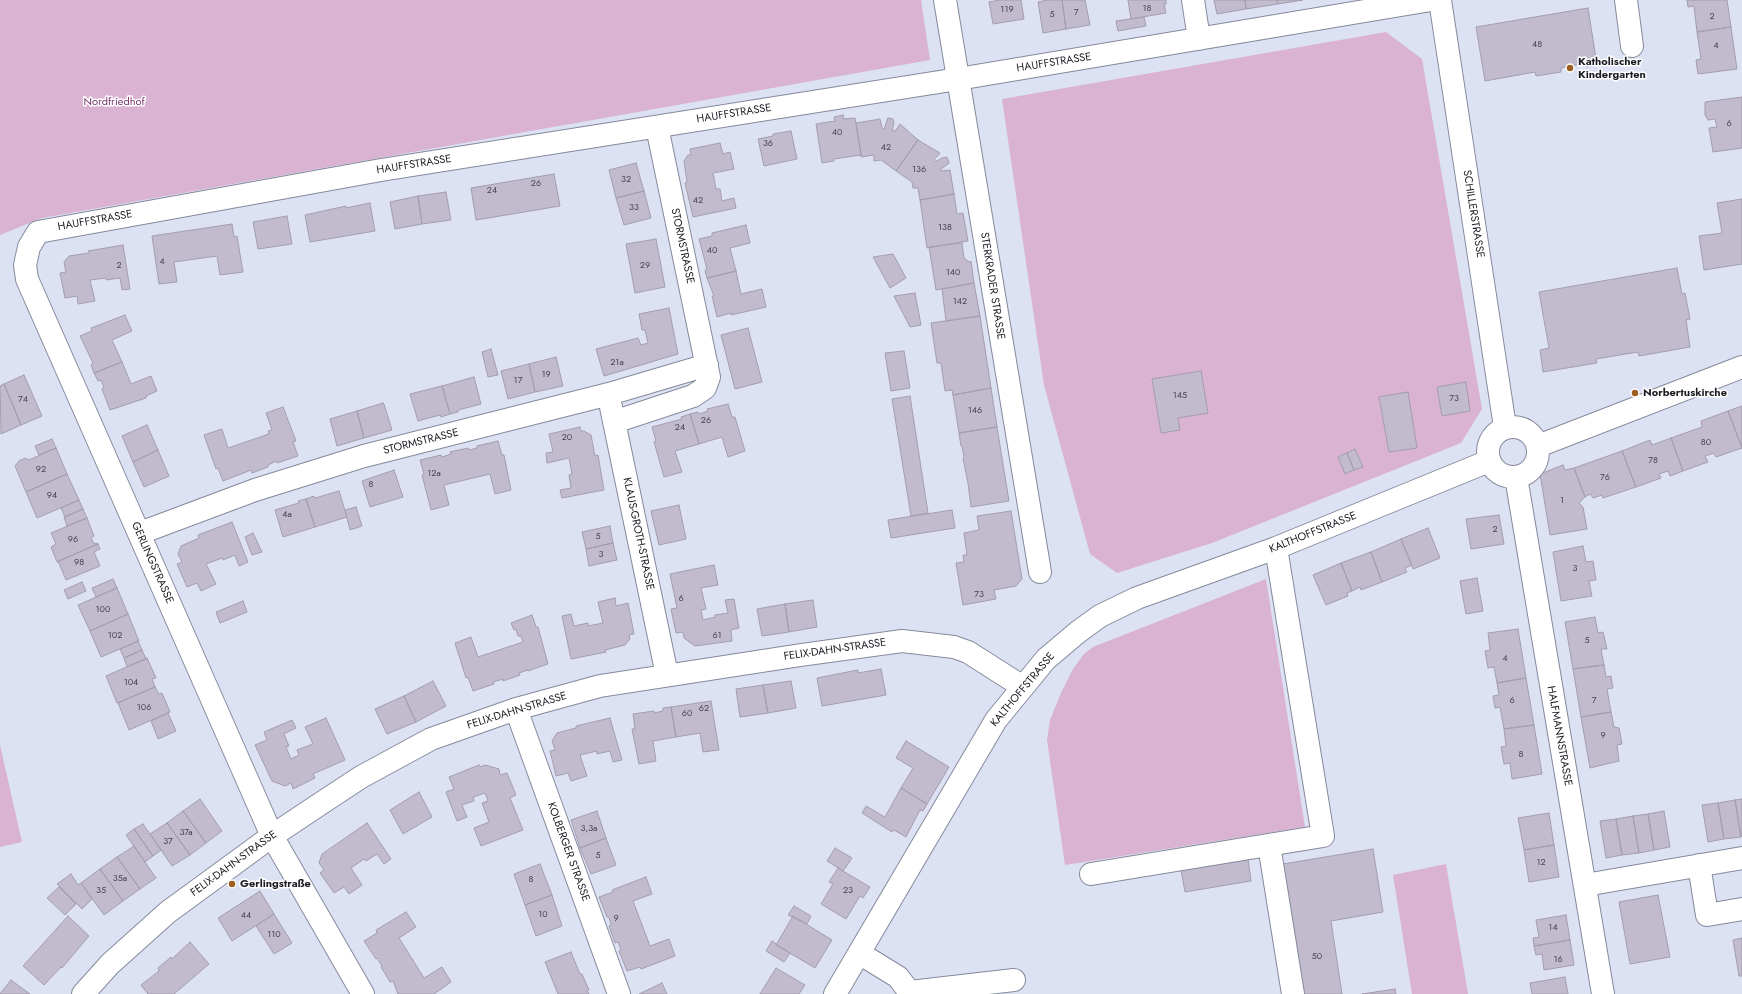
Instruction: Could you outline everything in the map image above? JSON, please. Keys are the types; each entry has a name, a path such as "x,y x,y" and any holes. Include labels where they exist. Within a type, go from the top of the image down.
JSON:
{"street":[{"name":"STERKRADER STRASSE","path":"945,0 1040,572"},
{"path":"1193,0 1199,39"},
{"name":"HAUFFSTRASSE","path":"38,232 381,170 958,79 1431,0"},
{"name":"SCHILLERSTRASSE","path":"1440,0 1505,427"},
{"path":"1626,0 1632,46"},
{"name":"STORMSTRASSE","path":"614,422 693,396 705,388 709,377 657,127"},
{"name":"GERLINGSTRASSE","path":"38,232 28,247 25,265 27,279 272,836 363,994"},
{"name":"STORMSTRASSE","path":"140,533 256,490 364,456 609,394 707,365"},
{"path":"1538,446 1742,367"},
{"name":"KLAUS-GROTH-STRASSE","path":"609,394 667,675"},
{"path":"1514,426 1529,432 1535,439 1538,446 1536,463 1531,470 1524,475 1516,477 1507,477 1499,474 1489,461 1487,452 1488,444 1492,436 1505,427 1514,426"},
{"name":"KALTHOFFSTRASSE","path":"835,994 996,720 1046,659 1078,632 1100,616 1138,598 1276,548 1489,461"},
{"name":"HALFMANNSTRASSE","path":"1516,477 1603,994"},
{"path":"1091,874 1323,836 1276,548"},
{"name":"FELIX-DAHN-STRASSE","path":"84,994 110,964 168,912 272,836 361,777 431,739 516,710 600,686 902,641 954,647 968,652 1023,687"},
{"name":"KOLBERGER STRASSE","path":"516,710 619,994"},
{"path":"1269,845 1293,994"},
{"path":"1585,885 1742,858"},
{"path":"1699,865 1707,915 1742,909"},
{"path":"859,953 898,977 910,993 1014,980"}],"green space":[{"name":"Nordfriedhof","path":"0,0 921,0 930,60 42,218 0,235"},
{"path":"1386,32 1422,59 1482,409 1461,443 1212,543 1117,573 1090,554 1044,385 1002,99"},
{"path":"1266,579 1305,827 1065,865 1047,740 1050,720 1073,669 1084,654 1093,647"},
{"path":"0,745 22,842 0,847"},
{"path":"1446,864 1468,994 1412,994 1393,875"}],"building":[{"path":"1000,0 1021,0 1024,19 993,24 989,2"},
{"path":"1047,0 1062,0 1066,29 1043,33 1038,2"},
{"path":"1062,0 1085,0 1090,25 1066,29"},
{"path":"1128,0 1166,0 1166,4 1164,4 1166,13 1131,19"},
{"path":"1214,0 1245,0 1246,9 1217,14"},
{"path":"1245,0 1277,0 1278,4 1246,9"},
{"path":"1277,0 1303,0 1278,4"},
{"path":"1687,0 1727,0 1731,27 1697,32 1694,6 1688,7"},
{"path":"1588,8 1597,65 1586,67 1585,63 1561,68 1561,72 1536,76 1535,72 1485,81 1476,27"},
{"path":"1144,17 1146,26 1118,31 1116,21"},
{"path":"1731,27 1737,69 1698,74 1696,60 1701,59 1697,32"},
{"path":"1742,97 1742,148 1713,152 1709,128 1717,127 1715,119 1708,120 1705,115 1705,102"},
{"path":"843,115 844,119 855,118 861,155 834,159 834,161 822,163 816,124 835,121 834,117"},
{"path":"888,118 893,119 894,123 892,131 895,131 900,124 918,140 896,171 881,160 874,161 874,155 861,157 856,123 880,119 882,128 884,129"},
{"path":"791,131 797,159 764,166 758,139 773,136 773,134"},
{"path":"918,140 940,153 934,160 935,162 947,157 949,163 940,170 950,170 954,194 920,200 918,188 913,188 912,182 896,171"},
{"path":"720,143 723,154 730,152 734,169 713,173 716,189 720,189 722,201 734,198 736,208 693,217 685,183 687,182 684,161 688,155 691,155 690,149"},
{"path":"636,163 644,191 616,198 609,170"},
{"path":"554,174 560,206 476,220 471,188"},
{"path":"644,191 651,218 624,225 616,198"},
{"path":"446,192 451,220 422,224 418,196"},
{"path":"954,194 957,214 963,213 968,241 927,248 920,200"},
{"path":"418,196 422,224 395,229 390,202"},
{"path":"1742,199 1742,264 1704,270 1699,236 1722,233 1717,203"},
{"path":"370,203 375,231 310,242 305,215 346,206 346,208"},
{"path":"287,216 292,244 258,249 253,222"},
{"path":"232,224 234,237 237,236 243,272 220,275 217,256 174,262 177,282 159,284 152,236"},
{"path":"746,225 750,243 730,248 736,271 707,278 705,270 707,269 699,239 712,236 712,233"},
{"path":"656,239 665,287 635,293 626,244"},
{"path":"962,243 964,258 969,262 971,261 974,283 936,290 929,247"},
{"path":"123,245 130,289 122,290 120,278 90,280 95,301 78,304 77,296 65,298 60,273 66,272 64,262 69,256"},
{"path":"893,254 906,278 890,288 873,257"},
{"path":"1677,268 1682,294 1685,293 1690,319 1686,320 1690,347 1639,356 1638,352 1596,359 1597,363 1543,372 1540,350 1549,348 1539,292"},
{"path":"736,271 741,294 762,289 766,307 717,317 712,296 714,296 707,278"},
{"path":"974,283 980,316 946,321 942,289"},
{"path":"915,293 921,325 910,327 894,296"},
{"path":"669,308 678,354 604,376 596,349 638,338 641,345 648,343 645,330 642,330 639,314"},
{"path":"125,315 132,331 112,340 122,362 94,373 91,365 93,363 80,336 92,331 91,328"},
{"path":"980,316 991,388 953,395 952,390 945,391 941,363 937,363 931,323"},
{"path":"748,328 762,382 735,389 721,335"},
{"path":"491,349 498,375 488,377 482,352"},
{"path":"904,351 910,388 891,391 885,353"},
{"path":"556,357 563,386 535,392 529,364"},
{"path":"122,362 131,384 151,376 157,391 146,396 146,398 110,410 102,389 104,388 101,380 98,381 94,373"},
{"path":"529,364 535,392 508,399 501,371"},
{"path":"1201,371 1208,413 1178,418 1180,430 1161,433 1152,379"},
{"path":"24,375 42,416 21,425 4,384"},
{"path":"474,377 481,404 458,410 458,412 450,414 442,386"},
{"path":"1466,382 1470,411 1442,416 1437,387"},
{"path":"4,384 21,425 1,434 0,386"},
{"path":"442,386 450,414 418,421 410,394"},
{"path":"991,388 997,427 959,433 953,395"},
{"path":"1408,392 1417,448 1389,452 1379,397"},
{"path":"910,396 928,513 911,516 892,399"},
{"path":"383,403 392,430 364,438 357,411"},
{"path":"728,404 732,417 735,417 745,451 728,457 722,437 699,444 690,414 698,412 699,414 708,411 707,409"},
{"path":"1742,406 1742,448 1728,411"},
{"path":"283,407 296,441 293,442 298,456 277,463 276,461 268,465 268,467 252,473 251,470 223,481 218,468 216,469 204,435 222,429 228,448 269,434 268,431 272,430 266,413"},
{"path":"357,411 364,438 337,446 330,419"},
{"path":"1728,411 1742,448 1716,457 1714,453 1705,456 1708,462 1683,471 1671,438 1702,427 1701,421"},
{"path":"690,414 699,444 675,451 682,472 664,477 654,442 656,441 652,427 682,419 681,417"},
{"path":"147,425 158,450 133,462 122,436"},
{"path":"580,427 581,431 591,435 595,456 598,455 604,490 562,498 560,490 571,488 569,475 572,474 569,458 547,463 546,453 553,452 549,434"},
{"path":"997,427 1009,501 971,507 959,433"},
{"path":"1671,438 1683,471 1670,476 1668,471 1659,474 1661,478 1636,487 1622,451 1650,440 1652,445"},
{"path":"52,439 56,448 39,455 35,446"},
{"path":"498,441 502,455 504,455 511,490 495,494 490,474 444,485 449,505 431,510 422,475 424,474 420,460 441,455 442,457 451,454 450,452 468,448 469,450 477,448 477,446"},
{"path":"56,448 67,474 26,492 15,466 19,461 25,458 29,460"},
{"path":"1355,449 1363,467 1354,470 1347,453"},
{"path":"158,450 169,476 144,487 133,462"},
{"path":"1622,451 1636,487 1603,498 1602,495 1593,498 1590,494 1585,497 1574,468"},
{"path":"1347,453 1354,470 1345,474 1338,457"},
{"path":"1563,465 1565,470 1574,468 1585,497 1579,503 1583,507 1587,529 1550,535 1540,474"},
{"path":"394,470 403,497 370,507 362,481"},
{"path":"67,474 79,500 37,518 26,492"},
{"path":"339,491 347,517 315,527 306,499"},
{"path":"306,499 315,527 283,537 275,510 299,503 298,501"},
{"path":"79,500 83,509 65,517 61,508"},
{"path":"679,505 686,539 659,545 651,511"},
{"path":"356,507 362,526 350,530 345,510"},
{"path":"83,509 87,518 67,526 64,517"},
{"path":"952,510 955,528 891,538 888,520"},
{"path":"1011,511 1022,579 1016,586 994,590 996,599 963,605 956,563 964,562 963,555 967,555 964,533 979,530 977,516"},
{"path":"1499,515 1504,544 1471,549 1466,519"},
{"path":"87,518 94,536 91,538 94,544 98,544 57,562 51,547 56,544 51,533"},
{"path":"232,522 248,562 239,566 235,555 223,560 222,558 206,564 216,584 201,591 197,583 187,587 177,564 182,562 178,554 181,546 199,538 198,535"},
{"path":"610,526 613,543 586,549 582,532"},
{"path":"1428,528 1440,558 1413,569 1401,539"},
{"path":"253,533 262,552 252,555 245,537"},
{"path":"1401,539 1412,565 1405,568 1407,572 1382,582 1371,552"},
{"path":"613,543 617,560 589,566 586,549"},
{"path":"98,544 100,549 94,552 100,566 66,580 58,561"},
{"path":"1583,546 1586,562 1593,561 1596,580 1589,581 1592,596 1561,601 1553,552"},
{"path":"1371,552 1382,582 1361,590 1360,587 1352,591 1341,563"},
{"path":"1341,563 1352,591 1347,593 1348,596 1326,605 1313,575"},
{"path":"714,565 718,585 701,588 706,609 701,610 703,620 715,617 715,615 728,613 725,600 734,599 739,628 731,630 732,641 695,646 684,638 683,632 676,633 671,609 677,608 670,574"},
{"path":"1477,578 1483,611 1466,614 1460,581"},
{"path":"113,579 117,588 96,597 92,588"},
{"path":"82,582 86,591 68,599 64,590"},
{"path":"117,588 128,614 90,631 78,605"},
{"path":"615,598 616,606 628,603 634,634 629,635 630,639 625,645 605,650 606,652 571,659 562,616 571,614 574,626 588,623 588,626 603,623 598,602"},
{"path":"813,600 817,627 789,632 785,604"},
{"path":"243,601 247,612 220,623 216,612"},
{"path":"785,604 789,632 762,636 757,609"},
{"path":"128,614 139,641 101,657 90,631"},
{"path":"532,615 536,627 538,627 548,664 519,673 520,675 503,681 503,679 493,682 494,684 473,691 468,677 466,678 455,643 471,637 478,657 523,642 521,636 518,636 516,629 514,630 511,623"},
{"path":"1595,617 1598,633 1603,632 1607,649 1601,649 1604,665 1573,669 1565,622"},
{"path":"1518,629 1526,678 1497,683 1494,667 1488,668 1485,651 1490,650 1488,633"},
{"path":"138,641 142,650 124,658 120,649"},
{"path":"142,650 146,659 127,667 124,658"},
{"path":"147,658 156,678 152,679 155,687 117,703 106,676"},
{"path":"1604,665 1606,677 1611,676 1613,688 1607,689 1611,712 1581,717 1573,669"},
{"path":"881,669 886,695 822,706 817,678 858,670 858,673"},
{"path":"1526,678 1534,725 1504,729 1500,707 1495,708 1493,696 1499,695 1497,683"},
{"path":"433,681 446,706 416,722 404,696"},
{"path":"791,681 796,708 768,713 763,685"},
{"path":"763,685 768,713 740,717 736,689"},
{"path":"155,687 159,694 162,693 170,712 129,730 118,703"},
{"path":"404,696 416,722 387,734 375,709"},
{"path":"711,701 719,750 703,752 700,733 676,737 671,707"},
{"path":"671,707 676,737 653,741 656,761 639,764 632,729 635,729 633,714 654,711 654,713 663,711 663,708"},
{"path":"1611,712 1614,727 1619,728 1622,744 1617,745 1619,761 1590,768 1581,717"},
{"path":"168,713 176,731 158,739 151,721"},
{"path":"326,718 345,760 313,774 315,778 293,789 291,783 285,786 272,781 255,745 267,740 264,732 292,720 296,728 284,734 289,746 286,747 291,759 299,755 297,750 313,744 305,727"},
{"path":"610,718 622,760 613,762 610,751 597,754 597,751 580,755 587,776 571,781 568,773 556,776 550,751 555,750 552,741 557,733 576,728 576,726"},
{"path":"1534,725 1542,774 1512,779 1510,763 1504,764 1501,747 1506,746 1504,729"},
{"path":"906,741 949,767 927,804 901,788 913,768 896,758"},
{"path":"479,765 480,767 485,765 499,769 500,775 507,773 516,795 510,798 523,830 481,846 474,828 489,822 482,803 488,801 485,793 473,797 474,801 462,805 467,817 457,821 446,792 454,789 449,777"},
{"path":"901,788 927,804 923,811 920,810 906,837 894,830 892,832 862,813 866,806 885,817"},
{"path":"419,792 432,817 403,834 390,810"},
{"path":"200,799 222,831 206,843 183,811"},
{"path":"1742,799 1742,836 1741,837 1735,800"},
{"path":"1735,800 1741,837 1724,839 1718,803"},
{"path":"1718,803 1724,839 1708,842 1702,805"},
{"path":"183,811 206,843 190,855 167,823"},
{"path":"597,811 606,838 580,848 571,820"},
{"path":"1664,811 1670,847 1654,850 1648,814"},
{"path":"1549,813 1554,845 1524,850 1518,818"},
{"path":"1648,814 1654,850 1639,853 1633,816"},
{"path":"1633,816 1639,853 1622,855 1616,819"},
{"path":"1616,819 1622,855 1606,858 1600,821"},
{"path":"167,823 190,855 172,866 150,834"},
{"path":"367,823 391,859 384,864 377,854 366,861 364,859 351,868 362,885 349,894 344,887 334,893 320,873 324,870 319,863 322,854"},
{"path":"143,824 161,850 153,856 134,829"},
{"path":"134,829 153,856 145,862 126,835"},
{"path":"606,838 616,865 591,874 580,848"},
{"path":"1554,845 1559,877 1529,882 1524,850"},
{"path":"134,846 156,878 140,889 117,857"},
{"path":"835,848 852,858 843,871 827,861"},
{"path":"1373,849 1383,912 1331,921 1342,994 1303,994 1283,864"},
{"path":"117,857 140,889 123,901 100,869"},
{"path":"1248,859 1251,881 1185,892 1181,870"},
{"path":"540,864 552,895 525,905 514,874"},
{"path":"838,868 870,887 863,898 860,896 846,919 821,904 833,884 829,882"},
{"path":"100,869 123,901 104,915 81,883"},
{"path":"71,874 78,885 81,883 92,899 82,909 57,884"},
{"path":"646,877 652,894 633,901 650,946 669,939 675,956 641,969 640,967 627,971 619,951 621,950 618,942 615,943 609,926 611,925 609,917 607,917 599,897 613,892 612,890"},
{"path":"59,887 76,904 65,915 47,898"},
{"path":"260,891 274,914 232,941 218,918"},
{"path":"552,895 562,926 536,936 525,905"},
{"path":"1658,895 1670,957 1630,964 1619,902"},
{"path":"794,906 811,916 807,924 788,915"},
{"path":"406,912 416,927 399,938 424,978 442,967 451,982 434,994 398,994 393,981 390,982 377,958 376,959 364,941 377,933 376,930"},
{"path":"274,914 292,943 274,954 256,926"},
{"path":"1566,915 1570,940 1534,946 1533,938 1539,937 1536,920"},
{"path":"68,916 89,936 62,968 61,967 44,985 23,966"},
{"path":"793,916 832,940 815,968 776,945"},
{"path":"1742,938 1742,976 1739,976 1733,940"},
{"path":"1570,940 1574,965 1544,970 1542,954 1536,955 1534,946"},
{"path":"772,941 790,953 784,962 766,951"},
{"path":"190,942 209,964 174,994 148,994 141,985 159,971 158,968 171,957 172,959"},
{"path":"571,952 580,974 582,974 589,990 587,991 589,994 558,994 545,962"},
{"path":"776,968 805,985 799,994 760,994"},
{"path":"1565,977 1568,994 1532,994 1530,983"},
{"path":"11,980 30,994 0,994"},
{"path":"662,983 667,994 639,994"},
{"path":"1395,989 1396,994 1362,994"}],"place":[{"name":"Katholischer Kindergarten","path":"1570,68"},
{"name":"Norbertuskirche","path":"1635,393"},
{"name":"Gerlingstraße","path":"232,884"}]}
